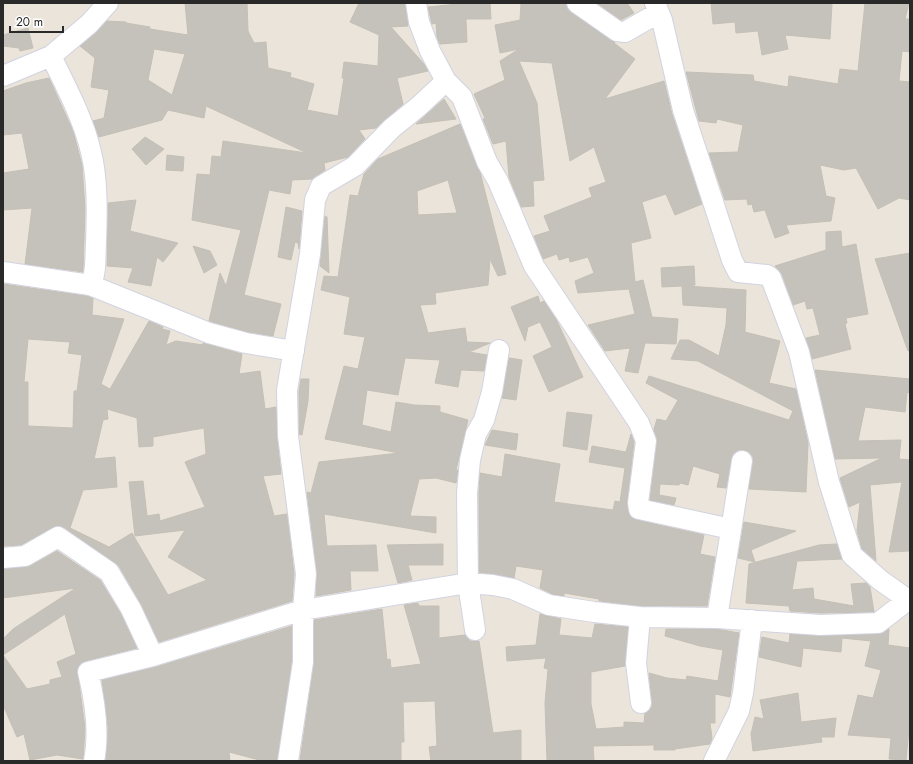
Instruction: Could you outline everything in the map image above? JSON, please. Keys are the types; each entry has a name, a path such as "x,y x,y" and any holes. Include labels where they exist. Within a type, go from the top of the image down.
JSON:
{"street":[{"path":"3,76 51,56 89,24 108,3"},
{"path":"416,3 419,22 430,51 446,81 462,97 487,162 498,181 534,266 639,423 646,441 638,503 639,509 731,529"},
{"path":"94,761 97,745 94,706 88,672 153,656 303,610 468,583 493,585 513,589 549,605 594,612 640,617 717,618 820,625 878,623 909,600 880,580 852,555 829,482 799,352 771,278 767,275 738,272 732,260 683,110 666,33 657,8 625,32 617,31 577,3"},
{"path":"51,56 74,104 92,153 97,209 95,266 93,280 90,285"},
{"path":"288,761 303,662 303,610 306,574 288,436 288,390 310,254 315,200 322,186 355,166 392,128 418,107 446,81"},
{"path":"3,272 90,285 209,334 246,343 294,351"},
{"path":"475,630 468,583 467,493 470,460 476,434 484,420 492,392 500,350"},
{"path":"717,618 742,461"},
{"path":"3,558 25,556 58,537 109,572 131,609 153,656"},
{"path":"640,617 636,663 641,703"},
{"path":"714,761 739,711 744,686 752,620"}],"building":[{"path":"185,3 247,3 248,31 254,43 266,42 268,68 291,73 290,77 314,84 307,110 338,116 344,78 342,78 344,62 378,66 379,35 350,22 359,3 405,3 408,26 391,27 424,64 428,71 397,78 403,104 376,128 359,130 365,139 348,157 324,163 325,170 312,179 292,180 290,194 269,190 244,295 281,304 273,336 248,332 209,321 220,273 226,286 241,230 192,220 197,174 210,175 212,156 221,157 223,141 307,153 206,106 204,118 168,110 162,120 99,137 93,121 104,118 109,90 91,87 95,58 80,46 107,21 126,22 150,27 150,29 188,35","holes":["154,49 185,54 172,95 148,80"]},
{"path":"468,3 490,3 491,19 466,19 467,42 440,44 437,37 436,23 432,24 428,7"},
{"path":"521,3 566,3 570,12 615,42 614,43 635,59 605,99 664,81 672,114 702,204 675,215 666,194 642,202 651,238 631,243 635,282 643,280 652,317 678,319 676,344 645,343 638,373 625,371 630,348 605,351 588,325 635,314 629,289 578,293 575,281 594,273 588,257 570,262 569,257 559,260 557,254 543,259 534,236 550,231 544,216 592,197 589,188 606,182 594,147 570,161 552,63 519,61 537,103 544,180 533,181 534,206 521,207 509,177 506,141 493,144 483,119 485,118 474,94 505,80 500,61 519,49 500,53 495,25 520,20"},
{"path":"597,3 627,3 634,13 621,20"},
{"path":"711,3 832,3 830,39 785,35 788,49 762,55 758,31 736,33 735,22 713,24"},
{"path":"865,3 909,3 905,19 910,19 910,52 902,51 899,81 910,82 910,200 899,198 878,209 856,168 844,170 820,165 826,196 835,198 831,221 786,225 789,233 775,238 765,210 754,212 752,204 748,205 747,199 725,200 709,153 738,152 743,125 717,119 716,123 699,121 686,72 753,75 754,81 788,87 789,76 838,84 840,69 858,71"},
{"path":"28,28 33,48 20,51 19,48 3,46 3,35"},
{"path":"49,78 73,131 82,165 85,209 83,272 25,264 32,208 3,210 3,173 29,169 22,133 3,135 3,91 26,83"},
{"path":"444,99 456,119 416,124 426,115"},
{"path":"460,124 480,172 506,274 498,276 490,259 488,285 435,293 436,304 420,305 428,333 465,328 467,342 490,343 469,352 487,355 484,371 461,370 458,387 435,383 440,360 405,358 398,395 367,390 362,425 391,432 396,402 414,405 440,406 440,412 468,420 456,470 458,470 456,483 436,478 419,479 410,516 436,517 436,533 324,514 327,546 376,545 378,571 350,571 351,590 316,596 317,573 307,492 311,493 319,462 399,453 325,439 344,366 358,369 365,337 344,334 350,297 321,290 324,276 338,277 350,195 358,196 364,174 378,159","holes":["448,180 457,213 418,215 417,191"]},
{"path":"145,137 164,149 146,165 132,149"},
{"path":"167,155 184,157 183,171 166,170"},
{"path":"136,200 130,231 178,243 163,262 157,257 151,286 128,282 133,268 107,266 108,203"},
{"path":"286,207 302,211 299,249 298,243 295,242 291,260 278,257"},
{"path":"325,216 327,217 329,273 320,266"},
{"path":"841,231 842,247 856,244 868,314 846,318 847,323 845,324 851,349 812,359 806,338 820,335 813,308 807,309 805,301 793,305 782,274 775,266 826,250 826,232"},
{"path":"193,246 210,251 217,265 204,273"},
{"path":"910,253 910,350 908,351 875,259"},
{"path":"694,266 695,285 686,286 746,290 745,332 780,341 769,383 796,389 808,443 806,492 749,489 753,457 749,452 738,450 733,454 726,488 717,487 720,474 693,466 688,485 680,483 679,485 660,484 659,495 676,498 674,505 650,500 657,442 654,429 657,419 666,421 678,400 646,383 649,376 789,420 793,411 698,361 671,359 680,340 689,340 719,356 726,325 727,308 683,305 682,286 662,287 661,268"},
{"path":"3,284 87,296 93,298 92,315 124,319 101,384 110,389 149,321 163,327 162,329 170,331 166,345 176,341 203,345 203,343 242,354 239,374 260,371 265,409 276,407 277,437 281,474 263,476 274,516 287,514 294,574 292,601 159,642 141,604 119,566 65,528 59,526 53,527 21,545 3,546","holes":["28,339 70,342 68,353 82,355 77,391 74,391 73,428 28,426 28,382 24,382","107,409 137,418 139,447 153,446 153,437 204,428 206,454 185,462 205,507 160,521 159,514 147,516 143,481 129,482 135,536 185,530 168,557 207,580 168,595 132,533 109,547 70,528 83,490 117,487 115,457 94,459 103,420 108,419"]},
{"path":"538,296 540,303 544,301 557,321 583,377 549,392 533,356 552,347 540,322 528,327 525,341 511,307"},
{"path":"509,358 522,360 516,400 502,398"},
{"path":"815,370 910,379 910,392 907,393 905,412 865,407 858,441 901,440 899,459 910,460 910,551 889,552 902,482 870,485 876,561 862,549 857,531 860,502 849,507 840,478 882,458 835,459"},
{"path":"301,379 309,379 308,401 302,435 299,434 299,391"},
{"path":"567,412 592,415 587,450 563,446"},
{"path":"492,430 518,434 516,450 485,445"},
{"path":"631,434 634,442 627,502 628,511 631,517 637,520 704,535 700,554 715,557 707,606 641,606 599,601 599,599 564,593 564,596 552,594 540,588 543,570 516,566 514,578 479,572 480,473 502,477 505,454 560,464 554,502 613,510 615,501 620,502 625,468 589,462 592,446 626,452"},
{"path":"744,522 796,531 751,550 755,562 738,558"},
{"path":"443,544 443,565 408,565 412,580 398,583 387,545"},
{"path":"837,544 842,559 797,561 792,590 813,588 814,599 854,606 851,584 866,583 870,587 874,612 820,613 790,611 789,606 746,603 749,564 819,545"},
{"path":"57,551 100,580 121,614 137,648 85,661 77,668 85,728 83,759 57,755 30,760 24,734 17,737 3,705 3,655 3,639 13,629 76,588 3,598 3,569 30,566","holes":["65,614 76,654 57,662 62,677 50,680 50,684 27,689 3,655"]},
{"path":"418,603 419,606 439,606 439,638 465,635 470,641 479,641 493,733 521,730 521,761 431,761 429,747 437,746 435,701 403,702 404,742 401,742 401,761 300,761 314,664 314,620 382,609 387,660 390,659 391,668 421,664 404,605"},
{"path":"540,614 561,619 559,635 592,638 595,624 628,627 625,666 591,672 591,704 596,729 624,727 624,722 644,723 645,713 651,708 652,702 649,673 667,678 686,680 687,676 718,681 723,650 700,646 665,636 666,629 717,629 739,633 730,697 715,694 715,723 710,723 712,738 710,744 675,750 654,750 654,745 593,746 594,760 547,761 545,703 548,669 544,668 546,658 507,661 506,647 536,645"},
{"path":"292,626 292,661 277,761 263,761 229,752 230,761 106,761 108,727 102,680 156,667"},
{"path":"889,629 888,645 910,648 910,719 906,760 889,759 891,738 848,735 858,695 873,698 881,670 865,666 871,641 842,638 841,652 803,648 801,667 759,657 762,637 789,643 790,634 820,636 878,634"},
{"path":"798,693 801,722 836,718 834,737 821,737 822,742 753,751 751,734 755,717 764,719 760,700"}]}
